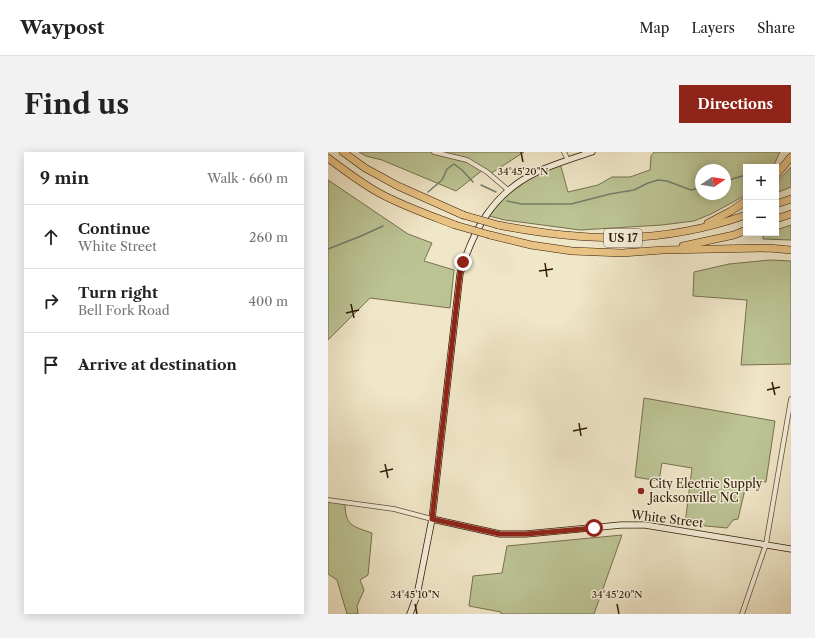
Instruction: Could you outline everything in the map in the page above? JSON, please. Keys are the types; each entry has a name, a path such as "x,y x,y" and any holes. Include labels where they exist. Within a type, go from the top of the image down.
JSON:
{"highway":[{"name":"US 17","path":"343,152 365,168 398,186 463,215 498,225 535,232 576,237 616,238 654,236 688,232 743,216"},
{"path":"779,171 791,157"},
{"name":"US 17","path":"328,158 346,172 378,192 413,209 455,225 531,246 572,251 622,253 663,250 697,244 743,231"},
{"path":"779,203 791,199"},
{"path":"688,232 731,211 743,203"},
{"path":"779,219 791,214"},
{"path":"663,250 769,248 791,250"}],"main road":[{"path":"410,614 417,595 432,519 460,274 467,249 485,215 508,190 537,172 592,152"},
{"name":"White Street","path":"432,519 470,528 506,534 526,534 621,525 645,525 791,549"}],"street":[{"path":"434,152 467,160 487,172 508,190"},
{"path":"564,152 568,160"},
{"path":"742,614 766,544 791,399"},
{"name":"White Street","path":"328,500 394,509 432,519"}],"green space":[{"path":"359,152 524,152 490,174 484,169 456,191"},
{"path":"654,152 780,152 774,164 743,164 743,197 711,214 694,221 662,225 580,230 505,220 485,215 508,190 537,172 560,163 568,192 598,185 612,177 630,177 650,170 651,156"},
{"path":"791,167 791,187 779,192 779,180"},
{"path":"328,180 408,234 432,243 424,261 454,270 450,308 370,298 328,340"},
{"path":"791,225 791,240 763,239 763,236 779,236 779,229"},
{"path":"770,260 791,261 791,364 741,365 747,300 693,296 694,272 729,264"},
{"path":"644,398 775,421 766,482 747,481 738,519 733,520 727,528 685,524 692,468 662,463 659,481 635,477"},
{"path":"328,500 345,502 345,510 348,521 359,529 372,533 368,575 360,580 364,590 357,606 358,614 347,614 337,580 328,574"},
{"path":"622,535 594,614 501,614 501,612 469,606 473,576 502,573 507,546"}],"waterway":[{"path":"428,192 442,180 447,169 454,164 473,182"},
{"path":"731,179 743,176"},
{"path":"507,201 522,204 571,204 610,194 634,190 658,180 667,181 691,190 695,189"},
{"path":"481,185 496,192"},
{"path":"328,249 383,226"}],"place":[{"name":"City Electric Supply Jacksonville NC","path":"641,491"}],"route":[{"path":"463,262 460,274 432,519 500,534 526,534 594,528"}]}
